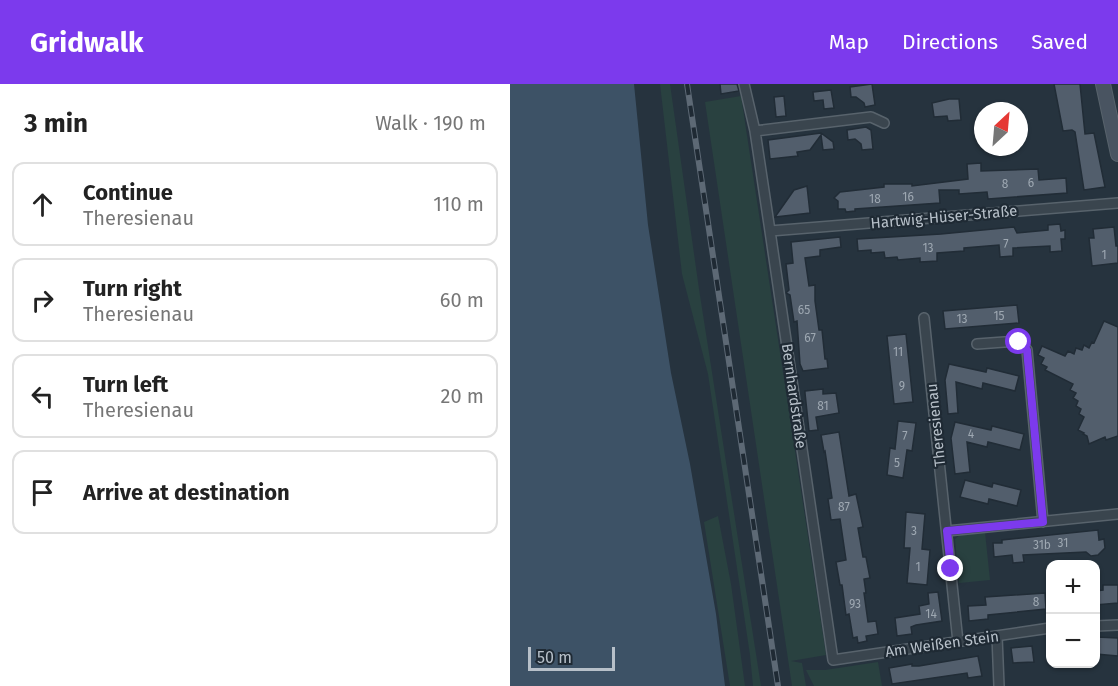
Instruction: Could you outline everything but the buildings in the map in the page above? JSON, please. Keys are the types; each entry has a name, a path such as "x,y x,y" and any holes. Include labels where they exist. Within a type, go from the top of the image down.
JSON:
{"main road":[{"path":"1103,84 1118,154"}],"street":[{"name":"Bernhardstraße","path":"744,84 770,231 833,660"},
{"path":"754,132 871,117 884,123"},
{"name":"Hartwig-Hüser-Straße","path":"770,231 1118,203"},
{"name":"Theresienau","path":"924,318 958,642"},
{"path":"977,344 1019,342 1027,350 1043,522"},
{"path":"947,531 1118,514"},
{"path":"1100,626 1118,625"},
{"name":"Am Weißen Stein","path":"833,660 1046,629"},
{"path":"997,636 999,686"}],"green space":[{"path":"660,84 670,84 699,289 761,686 753,686 708,374 682,274"},
{"path":"741,96 826,655 791,661 802,663 806,686 792,686 705,102"},
{"path":"718,516 731,584 745,686 730,686 704,522"},
{"path":"985,532 990,580 959,583 955,539 961,534"},
{"path":"878,662 882,686 814,686 806,670 825,670"}],"water":[{"path":"510,84 634,84 648,225 671,373 690,464 716,614 725,686 510,686"}],"railway":[{"path":"687,84 778,686"}],"route":[{"path":"951,569 947,531 1043,522 1027,350 1019,342"}]}
